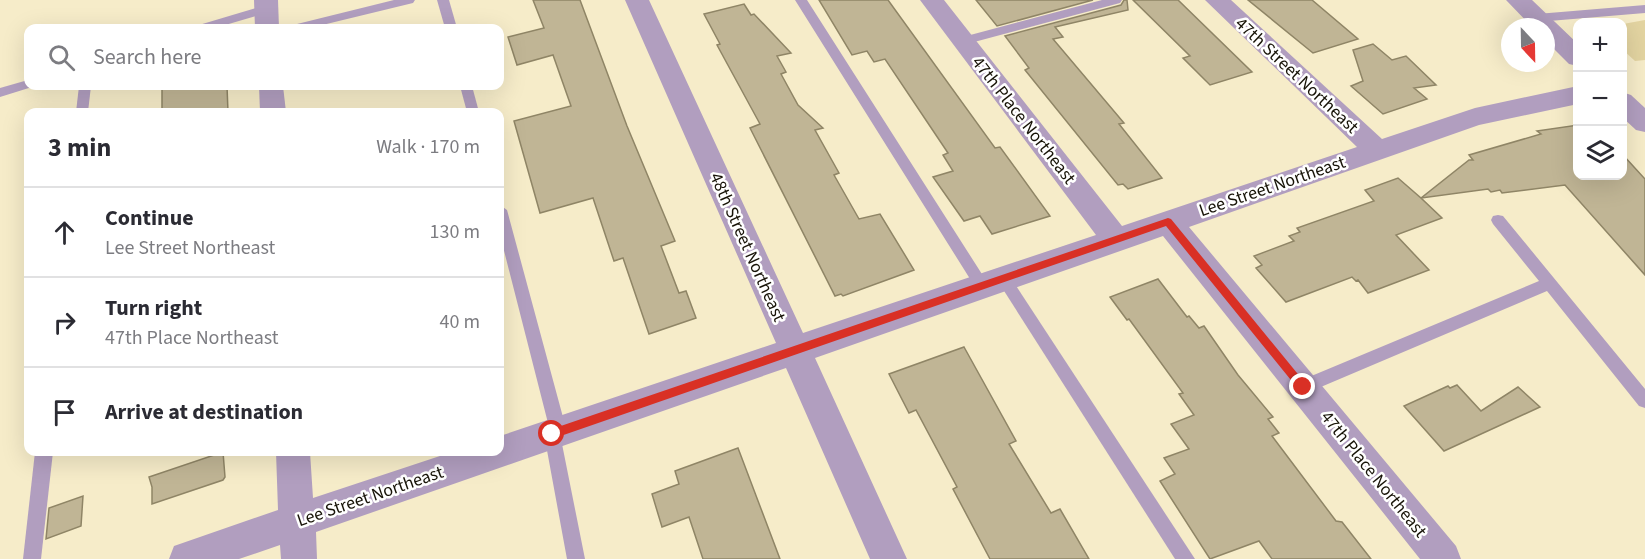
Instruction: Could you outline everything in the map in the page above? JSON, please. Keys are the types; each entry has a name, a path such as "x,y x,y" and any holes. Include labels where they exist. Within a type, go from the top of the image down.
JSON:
{"street":[{"name":"47th Place Northeast","path":"932,0 1116,240"},
{"name":"47th Street Northeast","path":"1217,0 1377,150"},
{"path":"1518,0 1537,18"},
{"name":"48th Street Northeast","path":"644,1 888,559"},
{"path":"1555,36 1573,53"},
{"path":"271,90 273,108"},
{"name":"Lee Street Northeast","path":"504,451 1474,117 1573,96"},
{"path":"1627,96 1645,97"},
{"path":"1627,105 1645,123"},
{"name":"47th Place Northeast","path":"1168,222 1443,559"},
{"path":"293,456 299,559"},
{"name":"Lee Street Northeast","path":"188,559 488,456"}],"lane":[{"path":"313,24 409,0"},
{"path":"443,0 450,24"},
{"path":"801,0 993,283 1186,559"},
{"path":"963,41 1116,0"},
{"path":"1537,18 1645,9"},
{"path":"220,24 266,13"},
{"path":"0,93 24,85"},
{"path":"82,108 85,90"},
{"path":"467,90 472,108"},
{"path":"1498,220 1645,401"},
{"path":"504,226 556,433 576,559"},
{"path":"1303,387 1549,283"},
{"path":"32,559 44,456"}],"shaded area":[{"path":"1645,20 1645,60 1635,61 1627,54 1627,23"}],"building":[{"path":"533,0 580,0 627,126 675,241 661,246 679,293 686,291 696,318 649,334 623,258 614,261 593,198 540,213 514,121 571,106 553,55 517,65 508,37 544,28"},
{"path":"819,0 888,0 995,148 1000,147 1050,216 992,234 980,216 964,221 933,177 953,171 943,155 948,153 885,59 874,62 867,51 852,55"},
{"path":"976,0 1093,0 997,26"},
{"path":"1124,0 1127,0 1128,10 1055,27 1063,37 1053,39 1124,123 1119,124 1162,178 1128,189 1123,184 1118,185 1025,70 1029,68 1005,36 1121,5"},
{"path":"1133,0 1178,0 1252,72 1210,85 1183,58 1190,56"},
{"path":"1248,0 1312,0 1358,39 1313,53"},
{"path":"744,4 751,15 754,14 791,53 777,56 786,72 781,74 798,105 823,128 815,130 839,173 834,175 859,219 880,214 914,270 843,296 841,294 835,296 750,128 760,124 717,45 720,44 704,14"},
{"path":"1373,44 1392,60 1406,56 1436,85 1414,88 1427,99 1383,114 1351,86 1363,81 1353,50"},
{"path":"162,90 227,90 228,108 162,108"},
{"path":"1573,126 1573,180 1627,180 1627,159 1645,179 1645,275 1565,185 1502,193 1500,190 1491,192 1488,189 1421,198 1469,160 1473,160 1469,155 1541,134 1537,131"},
{"path":"1398,178 1442,218 1396,235 1429,270 1368,293 1358,280 1352,277 1286,302 1256,268 1262,265 1254,256 1294,241 1289,236 1300,232 1297,228 1374,201 1365,190"},
{"path":"1158,279 1187,317 1189,316 1199,328 1204,326 1238,375 1273,417 1268,419 1279,433 1272,436 1336,521 1342,522 1371,559 1272,559 1259,541 1210,559 1160,481 1175,474 1164,458 1189,449 1171,424 1194,415 1179,394 1183,393 1129,319 1127,320 1110,297"},
{"path":"964,347 1016,441 1009,444 1051,513 1060,509 1089,559 990,559 953,489 957,487 916,410 909,413 889,374"},
{"path":"1457,385 1481,411 1518,387 1540,407 1444,451 1404,406 1448,386 1450,388"},
{"path":"738,448 780,559 703,559 689,517 662,527 652,494 679,484 675,471"},
{"path":"211,456 223,456 225,477 223,480 152,504 152,487 149,477"},
{"path":"83,496 81,526 46,539 49,508"}],"route":[{"path":"552,434 1168,222 1303,387"}]}
